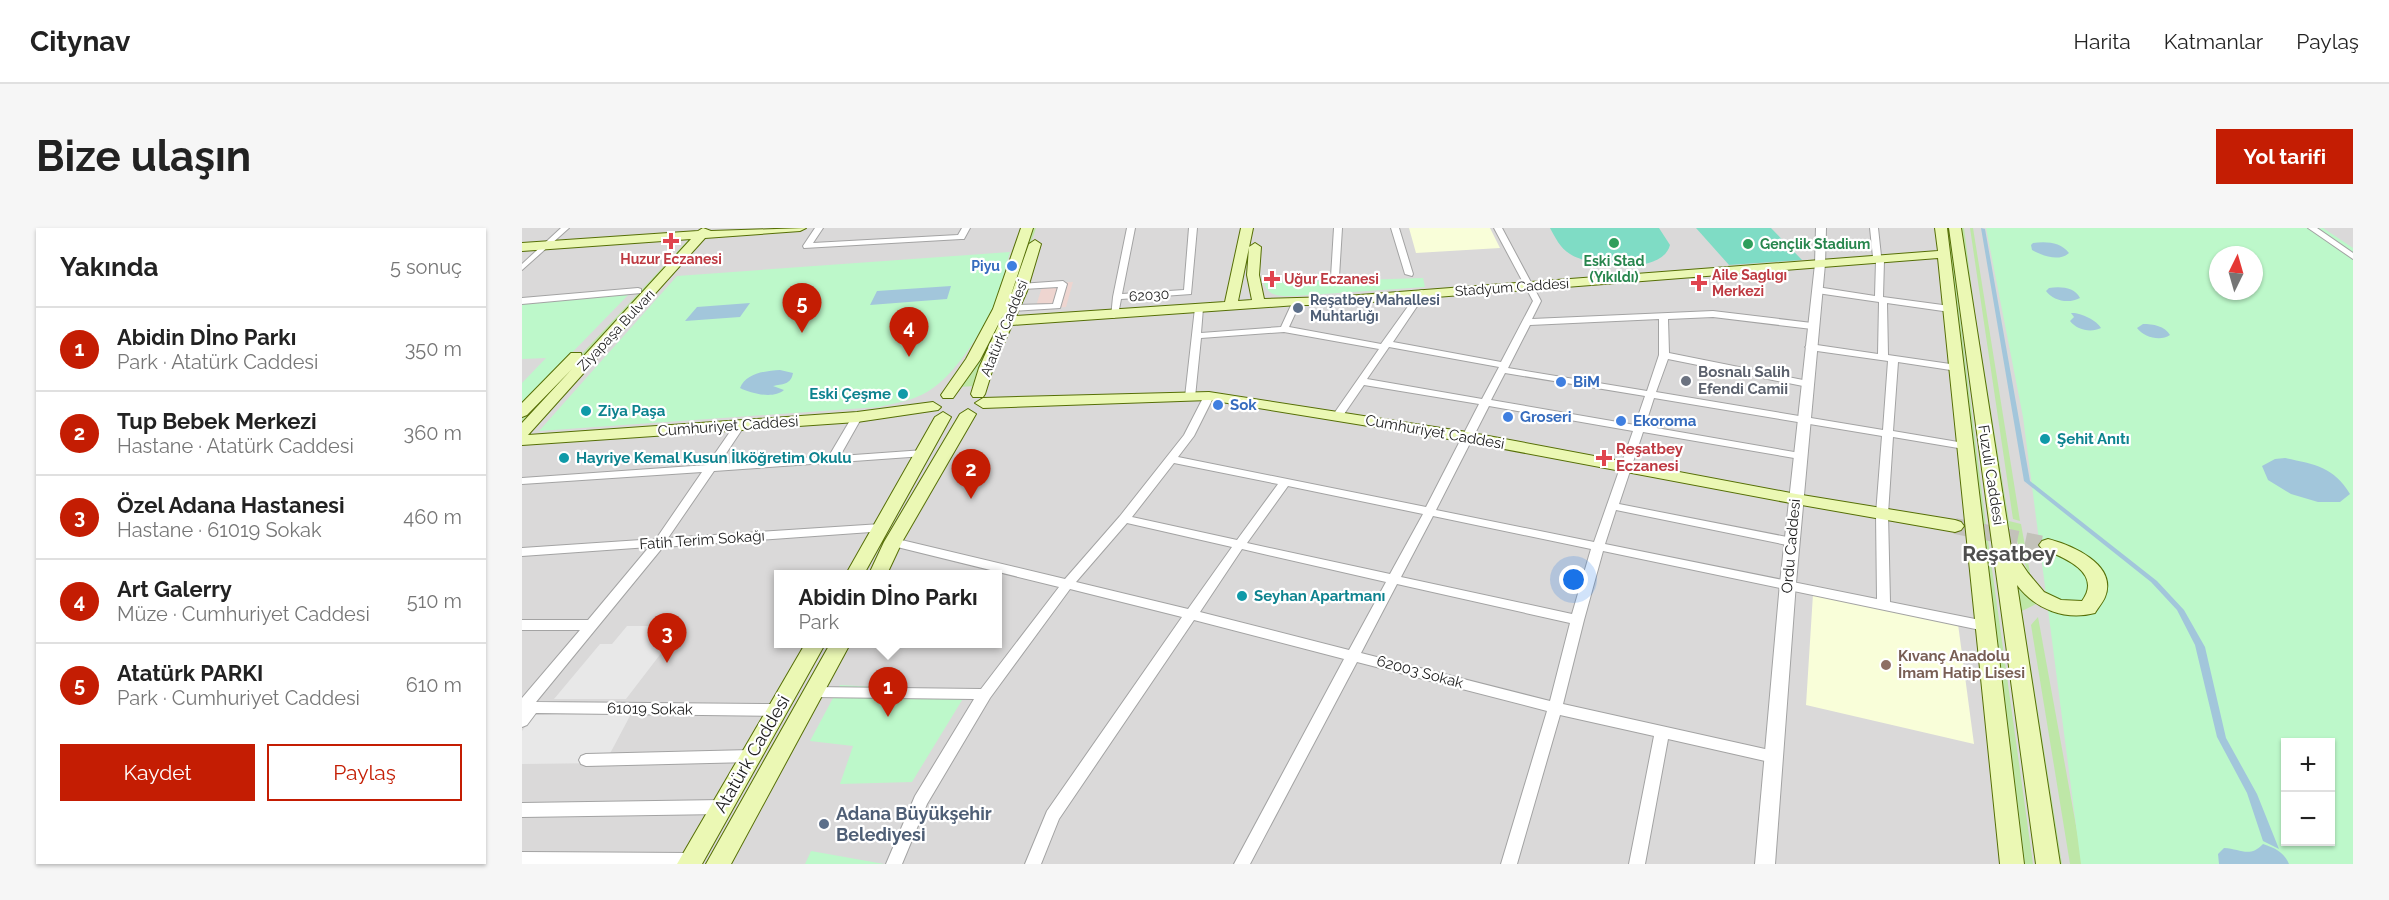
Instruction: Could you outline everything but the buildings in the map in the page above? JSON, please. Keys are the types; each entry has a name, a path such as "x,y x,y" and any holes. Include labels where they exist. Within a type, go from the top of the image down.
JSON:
{"main road":[{"path":"522,245 762,228"},
{"path":"699,232 800,228"},
{"name":"Atatürk Caddesi","path":"938,412 973,360 1000,309 1028,228"},
{"name":"Atatürk Caddesi","path":"981,398 986,368 1023,286 1040,228"},
{"path":"1231,306 1247,228"},
{"path":"1257,297 1252,264 1259,228"},
{"name":"Fuzuli Caddesi","path":"1941,228 2012,864"},
{"name":"Fuzuli Caddesi","path":"1955,228 2048,864"},
{"name":"Ziyapaşa Bulvarı","path":"522,412 638,291 699,232"},
{"name":"Ziyapaşa Bulvarı","path":"522,432 699,232"},
{"name":"Stadyum Caddesi","path":"1296,303 1944,254"},
{"path":"1182,310 1216,298 1236,287"},
{"path":"1009,319 1198,311 1231,306 1257,297 1296,303"},
{"path":"1009,319 1198,311 1296,303"},
{"name":"Cumhuriyet Caddesi","path":"948,395 965,391 981,398 1209,396 1467,437 1887,514"},
{"path":"880,570 893,542 968,414 981,398"},
{"path":"857,570 924,453 938,412"},
{"name":"Cumhuriyet Caddesi","path":"522,440 938,412 968,414"},
{"path":"1887,514 1955,526"},
{"path":"1887,514 1909,521 1954,529 1975,538"},
{"path":"2002,544 2016,572 2039,598 2050,605 2074,610 2088,608 2098,594 2097,581 2092,570 2086,562 2065,550 2048,545"},
{"name":"Atatürk Caddesi","path":"690,862 813,648"},
{"name":"Atatürk Caddesi","path":"718,864 838,648"}],"street":[{"path":"522,268 566,228"},
{"path":"819,228 807,246 961,237 966,228"},
{"path":"1114,315 1131,228"},
{"name":"62030","path":"1117,297 1188,292 1193,228"},
{"path":"1335,277 1338,228"},
{"path":"1395,228 1409,274"},
{"path":"1242,864 1430,512 1537,301 1498,228"},
{"name":"Ordu Caddesi","path":"1765,864 1787,586 1820,264 1821,228"},
{"path":"1874,228 1877,257 1880,260 1881,300 1888,359 1884,606"},
{"path":"2312,228 2353,257"},
{"path":"1009,319 1057,306 1063,284 1023,286"},
{"path":"1817,290 1950,309"},
{"path":"522,300 638,291"},
{"path":"1338,415 1422,293"},
{"path":"1284,329 1296,303"},
{"path":"1190,397 1198,311"},
{"path":"1526,322 1713,314 1812,326"},
{"path":"1509,864 1556,708 1577,620 1598,547 1664,355 1663,315"},
{"path":"1196,336 1284,329 1651,395 1964,446"},
{"path":"1810,346 1957,368"},
{"path":"1664,355 1808,384"},
{"path":"1360,381 1800,456"},
{"path":"894,864 920,801 985,694 1066,586 1172,459 1189,436 1209,396"},
{"path":"833,458 857,417"},
{"path":"525,710 589,626 659,543 740,425"},
{"path":"522,481 924,453"},
{"path":"1172,459 1985,626"},
{"path":"1033,864 1053,816 1190,615 1285,482"},
{"path":"1612,506 1792,542"},
{"path":"1124,519 1394,577 1577,620"},
{"name":"Fatih Terim Sokağı","path":"522,552 881,528"},
{"name":"62003 Sokak","path":"893,542 1353,655 1556,708 1774,757"},
{"path":"522,625 589,626"},
{"path":"813,692 985,694"},
{"name":"61019 Sokak","path":"525,710 777,710"},
{"path":"1637,864 1662,732"},
{"path":"586,760 751,756"},
{"path":"522,810 722,807"},
{"path":"522,859 690,862"}],"shaded area":[{"path":"522,228 2353,228 2353,864 522,864"},
{"path":"1409,228 1490,228 1500,248 1416,253"},
{"path":"1073,282 1066,307 1035,309 1043,284"},
{"name":"Kıvanç Anadolu İmam Hatip Lisesi","path":"1813,594 1958,624 1974,744 1806,705"},
{"path":"627,626 682,626 626,699 554,699 600,644 612,644"},
{"path":"631,714 605,763 522,764 522,731 534,715"}],"green space":[{"path":"1033,228 1036,228 1010,304 975,386 959,387"},
{"name":"Eski Stad (Yıkıldı)","path":"1550,228 1659,228 1670,245 1664,255 1654,261 1640,265 1608,265 1580,259 1566,252"},
{"name":"Gençlik Stadium","path":"1696,228 1771,228 1802,260 1729,265"},
{"path":"1946,228 1949,228 1986,526 2033,864 2023,864"},
{"path":"1961,228 1964,228 1975,313 2009,521 2021,524 2032,584 2016,538 2002,516"},
{"path":"1970,228 1973,228 2020,521 2013,519"},
{"path":"1986,228 2323,228 2353,248 2353,864 2081,864 2023,417"},
{"path":"690,238 695,238 522,426 522,418"},
{"path":"1010,252 996,299 974,341 947,376 927,392 915,398 879,407 539,431 677,276"},
{"path":"1423,278 1425,287 1294,296 1280,296 1272,293 1264,283"},
{"path":"634,289 522,404 522,383 546,358 522,359 522,304"},
{"path":"2012,565 2038,603 2022,611 2062,864 2059,864"},
{"path":"2038,617 2083,864 2070,864 2031,625"},
{"path":"840,685 967,692 912,782 840,784 853,746 810,741"},
{"path":"811,851 884,864 805,864"}],"water":[{"path":"1981,228 1985,229 2030,481 2157,581 2184,610 2205,647 2226,738 2257,794 2279,849 2263,841 2247,793 2217,737 2195,645 2177,610 2151,582 2024,481"},
{"path":"2033,243 2053,243 2066,249 2069,253 2056,258 2046,256 2032,250"},
{"path":"951,286 947,299 870,305 877,291"},
{"path":"2049,288 2067,288 2078,294 2080,298 2071,301 2057,299 2046,291"},
{"path":"750,303 740,317 685,321 697,307"},
{"path":"2071,313 2088,317 2101,328 2089,330 2076,327 2070,321 2074,317"},
{"path":"2143,324 2158,326 2170,335 2162,338 2148,336 2137,328"},
{"path":"780,370 793,373 788,382 773,386 784,390 780,393 763,395 740,388 751,376"},
{"path":"2285,458 2314,465 2330,472 2350,494 2340,502 2318,502 2291,494 2268,480 2262,466 2275,459"},
{"path":"2263,844 2279,851 2289,864 2219,864 2218,854 2224,848 2249,852"}],"tunnel":[{"path":"1955,526 2048,545"}],"place":[{"name":"Huzur Eczanesi","path":"671,241"},
{"name":"Eski Stad (Yıkıldı)","path":"1614,243"},
{"name":"Gençlik Stadium","path":"1748,244"},
{"name":"Piyu","path":"1012,266"},
{"name":"Uğur Eczanesi","path":"1272,279"},
{"name":"Aile Saglıgı Merkezi","path":"1699,283"},
{"name":"Reşatbey Mahallesi Muhtarlığı","path":"1298,308"},
{"name":"Atatürk PARKI","path":"802,333"},
{"name":"Art Galerry","path":"909,357"},
{"name":"Bosnalı Salih Efendi Camii","path":"1686,381"},
{"name":"BiM","path":"1561,382"},
{"name":"Eski Çeşme","path":"903,394"},
{"name":"Sok","path":"1218,405"},
{"name":"Ziya Paşa","path":"586,411"},
{"name":"Groseri","path":"1508,417"},
{"name":"Ekoroma","path":"1621,421"},
{"name":"Şehit Anıtı","path":"2045,439"},
{"name":"Hayriye Kemal Kusun İlköğretim Okulu","path":"564,458"},
{"name":"Reşatbey Eczanesi","path":"1604,458"},
{"name":"Tup Bebek Merkezi","path":"971,499"},
{"name":"Seyhan Apartmanı","path":"1242,596"},
{"name":"Özel Adana Hastanesi","path":"667,663"},
{"name":"Kıvanç Anadolu İmam Hatip Lisesi","path":"1886,665"},
{"name":"Abidin Dİno Parkı","path":"888,717"},
{"name":"Adana Büyükşehir Belediyesi","path":"824,824"}],"district":[{"name":"Reşatbey","path":"2009,554"}]}
